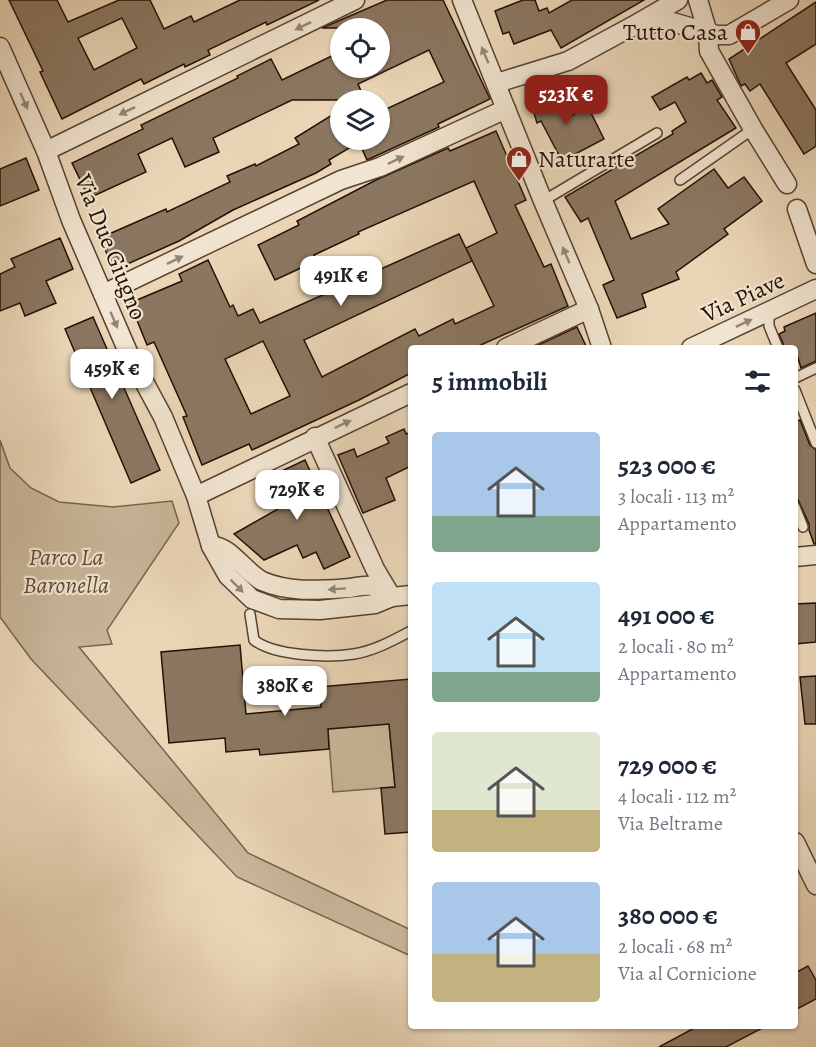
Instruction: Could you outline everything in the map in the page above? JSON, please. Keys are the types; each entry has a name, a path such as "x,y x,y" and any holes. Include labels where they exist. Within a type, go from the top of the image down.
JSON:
{"street":[{"path":"46,151 355,0"},
{"path":"462,0 589,309 601,345"},
{"path":"497,83 568,61 678,0"},
{"path":"698,0 708,33 710,51 753,129 788,184"},
{"path":"631,27 669,21 708,33 729,35 789,0"},
{"name":"Via Due Giugno","path":"0,47 46,151 71,220 128,352 163,417 196,496 211,546 219,562 238,588 252,599 279,609 320,610 375,604 392,597 408,595"},
{"path":"103,294 341,180 380,167 506,109"},
{"path":"797,209 816,264"},
{"name":"Via Piave","path":"697,345 816,289"},
{"path":"512,345 589,309"},
{"path":"196,496 408,394"},
{"path":"315,437 375,569 392,597"},
{"path":"798,557 816,555"},
{"path":"798,848 816,885"}],"lane":[{"path":"680,180 753,129"},
{"path":"543,201 657,133"},
{"path":"769,311 769,326 777,345"},
{"path":"798,377 816,369"},
{"path":"798,398 816,443"},
{"path":"798,516 802,528"},
{"path":"250,614 254,640 264,648 305,654 330,656 356,654 385,644 408,632"}],"green space":[{"name":"Parco La Baronella","path":"0,440 10,468 31,488 59,502 113,507 172,501 179,523 107,630 112,644 79,647 248,853 408,929 408,955 237,877 31,659 0,617"},
{"path":"389,724 395,787 333,792 328,729"}],"building":[{"path":"9,0 57,0 68,22 119,0 150,0 164,29 191,16 194,22 240,0 319,0 208,50 210,55 185,67 184,64 144,84 141,79 62,119 40,72 43,71","holes":["122,18 137,48 94,70 78,38"]},
{"path":"387,0 443,0 490,99 438,124 439,127 390,149 390,107 444,82 429,50 390,69 390,18 345,18"},
{"path":"523,0 535,0 539,11 547,8 549,13 572,0 644,0 561,48 551,30 514,44 509,32 503,34 495,11"},
{"path":"816,2 816,44 786,63 816,110 816,146 804,154 760,84 750,91 745,84 741,86 729,59"},
{"path":"330,57 330,78 371,78 358,84 361,90 330,90 330,100 292,100 213,138 219,152 185,167 172,138 138,154 146,172 89,198 72,163 143,129 141,125 238,78 237,76 271,59 282,80"},
{"path":"701,73 707,83 712,80 722,97 717,100 736,128 615,201 631,239 669,224 658,209 714,169 728,188 744,177 762,201 724,229 728,234 676,272 679,279 642,294 646,307 617,318 603,285 614,280 588,218 581,222 565,197 673,134 672,131 686,122 675,102 660,110 652,97 687,77 689,80"},
{"path":"557,90 567,118 588,107 604,139 562,161 541,121 537,123 530,100"},
{"path":"330,116 330,150 346,150 329,160 331,164 316,173 233,210 179,241 114,270 100,238 166,209 167,212 230,182 227,176 255,164 256,166 299,144 295,138"},
{"path":"496,131 526,200 515,205 544,267 551,264 568,306 481,345 408,345 408,375 252,450 249,444 202,465 183,417 187,416 154,342 147,345 130,303 182,281 179,274 208,260 230,307 233,305 238,316 253,309 260,323 459,234 472,261 304,340 322,377 415,329 419,336 453,319 455,324 494,306 466,248 497,233 474,181 358,232 359,234 314,255 316,261 275,280 258,245 299,225 297,221 376,180 448,148 450,151","holes":["263,341 290,396 251,414 225,359"]},
{"path":"363,150 389,150 367,160"},
{"path":"26,158 39,190 0,206 0,169"},
{"path":"60,238 73,269 46,281 56,303 25,316 20,303 0,311 0,274 15,267 11,259"},
{"path":"816,313 816,361 801,368 798,345 784,345 779,334 785,331 784,327"},
{"path":"93,317 160,470 131,483 65,329"},
{"path":"577,327 586,345 538,345"},
{"path":"800,420 810,445 816,450 816,544 814,544 809,524 798,500 798,421"},
{"path":"404,429 406,434 408,433 408,467 386,478 395,500 363,513 338,455 354,449 357,457 389,443 386,437"},
{"path":"305,460 350,557 324,569 316,552 303,558 297,545 264,560 234,534 283,506 269,477"},
{"path":"816,603 816,642 798,644 798,604"},
{"path":"240,645 246,714 321,707 319,687 408,679 408,832 385,834 381,788 395,787 389,724 328,729 329,749 260,755 259,749 226,752 225,738 169,743 161,652"},
{"path":"816,676 816,724 805,724 800,677"},
{"path":"808,966 816,980 816,999 798,1008 798,971"},
{"path":"692,1029 760,1029 726,1047 659,1047"}],"place":[{"name":"Tutto Casa","path":"748,55"},
{"name":"Naturarte","path":"519,182"}]}
